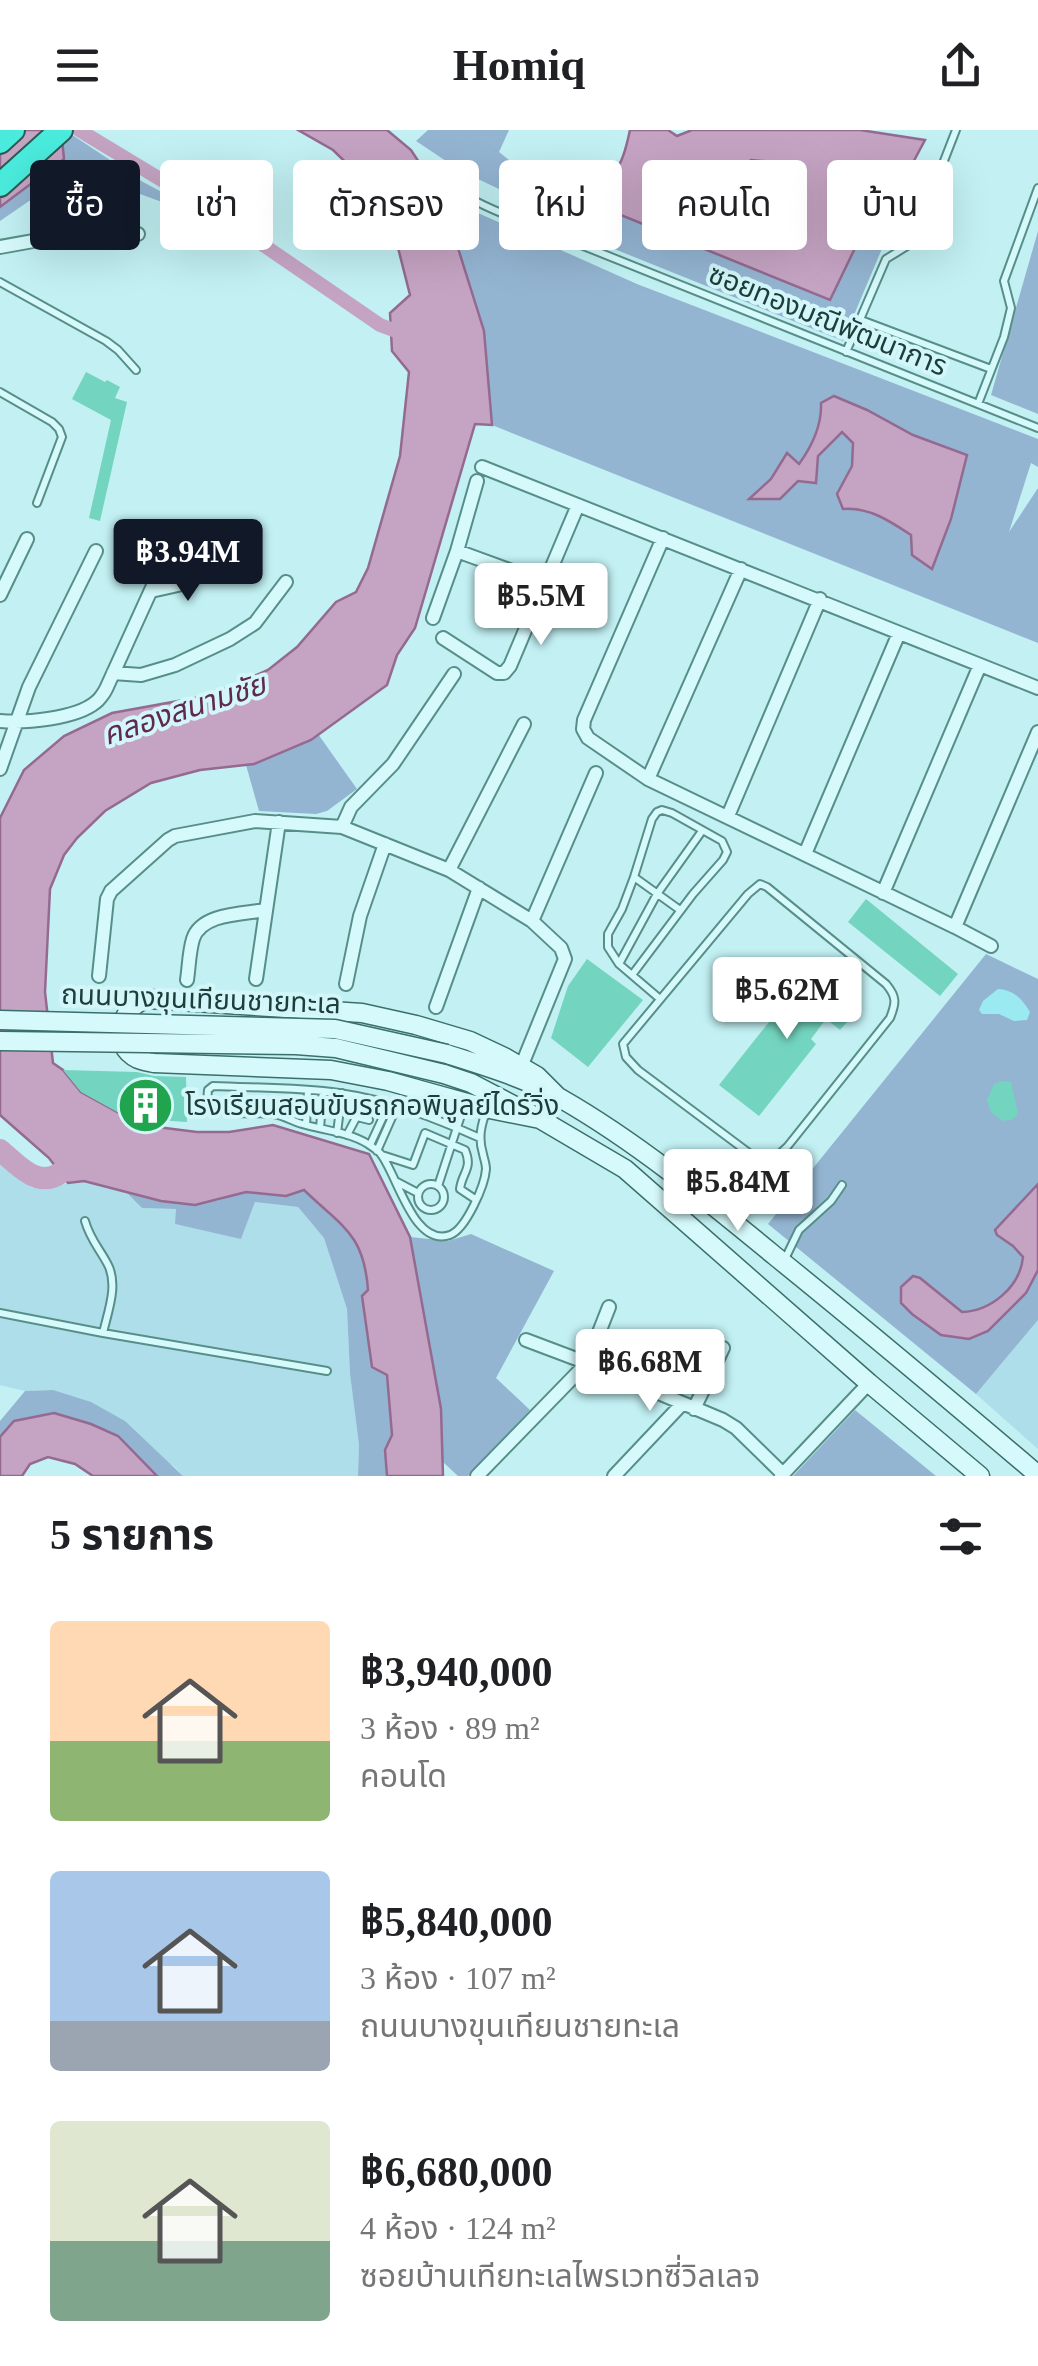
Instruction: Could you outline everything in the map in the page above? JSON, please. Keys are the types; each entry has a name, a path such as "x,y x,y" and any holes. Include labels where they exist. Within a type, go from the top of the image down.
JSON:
{"highway":[{"path":"0,142 14,130"},
{"path":"0,185 61,130"}],"main road":[{"path":"540,1119 388,1080 332,1070 154,1063 129,1052 120,1034 121,1024 139,1000 149,999 362,1013 470,1042 537,1076 558,1097"},
{"name":"ถนนบางขุนเทียนชายทะเล","path":"0,1020 336,1029 447,1054 558,1097 636,1148 721,1212 1038,1475"},
{"name":"ถนนบางขุนเทียนชายทะเล","path":"0,1040 336,1048 471,1083 625,1169 980,1476"}],"street":[{"path":"0,247 30,242"},
{"path":"433,618 480,474 578,505 1038,688"},
{"path":"443,638 497,673 504,673 578,505"},
{"path":"663,538 584,720 588,738 648,779 990,946"},
{"path":"0,595 27,539"},
{"path":"0,769 28,687 96,551"},
{"path":"457,551 545,583"},
{"path":"151,590 178,585 202,567"},
{"path":"0,720 27,722 82,710 97,701 161,568"},
{"path":"648,779 740,569"},
{"path":"113,673 141,675 175,665 230,639 255,623 286,582"},
{"path":"728,816 820,599"},
{"path":"805,854 899,633"},
{"path":"883,893 980,665"},
{"path":"342,827 351,807 393,764 454,674"},
{"path":"448,870 524,724"},
{"path":"956,927 1038,732"},
{"path":"532,921 596,773"},
{"path":"99,976 107,899 116,884 175,836 256,821 342,827 448,870 532,921 561,948 564,958 521,1066"},
{"path":"256,979 279,822"},
{"path":"346,984 360,916 384,844"},
{"path":"436,1007 479,888"},
{"path":"187,980 192,940 202,926 220,918 266,910"},
{"path":"477,1476 587,1362 609,1307"},
{"path":"526,1340 724,1420 782,1475 869,1382"},
{"path":"614,1476 688,1406 723,1348"}],"lane":[{"path":"846,352 886,259 912,243 956,130"},
{"path":"978,404 1011,308 1004,281 1038,188"},
{"name":"ซอยทองมณีพัฒนาการ","path":"593,250 1038,428"},
{"path":"0,282 106,341 136,370"},
{"path":"861,320 991,369"},
{"path":"0,392 59,428 62,437 37,503"},
{"path":"632,975 727,852 722,840 662,810 652,818 634,877 608,934 608,947 619,964 660,999"},
{"path":"619,964 657,894 702,830"},
{"path":"634,877 680,910"},
{"path":"760,884 895,994 896,1000 890,1018 787,1147 772,1161 757,1159 638,1070 626,1057 623,1044 760,884"},
{"path":"476,1199 460,1189 469,1159 465,1150 452,1143 425,1133 413,1165 347,1135 277,1114 212,1108 207,1102 208,1090 214,1086 342,1094 438,1119 480,1138"},
{"path":"306,1125 308,1091"},
{"path":"320,1128 324,1092"},
{"path":"337,1132 342,1094"},
{"path":"347,1135 366,1099"},
{"path":"438,1186 466,1102"},
{"path":"376,1150 393,1105"},
{"path":"376,1150 422,1228 432,1234 452,1234 460,1229 476,1199 487,1167 480,1138 487,1108"},
{"path":"357,1117 368,1120"},
{"path":"721,1212 757,1159"},
{"path":"395,1180 418,1192"},
{"path":"783,1262 799,1230 832,1201 842,1185"},
{"path":"424,1186 438,1186 444,1192 442,1206 434,1210 422,1208 418,1192 424,1186"},
{"path":"417,1220 422,1208"},
{"path":"85,1221 109,1266 113,1282 103,1333"},
{"path":"0,1313 327,1371"}],"shaded area":[{"path":"0,130 65,130 110,160 30,160 30,200 0,221"},
{"path":"428,130 509,130 499,152 509,160 499,160 499,189 479,180 479,160 444,160 416,141"},
{"path":"140,180 160,191 160,201 140,194"},
{"path":"479,214 499,222 499,250 561,250 637,284 1038,439 1038,467 1031,463 1009,532 1038,488 1038,643 492,425 484,331 459,250 479,250","holes":["834,396 913,435 967,456 959,484 912,555 911,535 885,517 856,508 837,494 852,466 853,443 842,431 818,456 750,498 771,479 787,453 799,465 815,436 821,403"]},
{"path":"622,215 642,224 642,250 707,250 830,300 853,250 881,250 843,341 617,250 622,250"},
{"path":"1038,231 1038,414 991,395"},
{"path":"318,734 357,789 327,811 316,814 259,811 246,765"},
{"path":"986,954 1038,979 1038,1320 976,1394 768,1224"},
{"path":"0,1157 32,1188 84,1181 126,1192 143,1208 177,1209 176,1224 241,1238 255,1202 298,1207 324,1238 347,1309 359,1445 358,1476 183,1476 175,1467 53,1390 25,1391 0,1385"},
{"path":"304,1190 345,1224 367,1273 387,1374 392,1435 385,1450 387,1476 358,1476 359,1445 347,1309 324,1238 298,1207 255,1202 241,1239 175,1224 176,1209 142,1208 126,1192 161,1201 216,1201 246,1192 285,1196"},
{"path":"471,1234 554,1271 496,1378 530,1410 468,1476 458,1476 443,1462 441,1409 410,1237 448,1241"},
{"path":"1038,1320 1038,1449 976,1394"},
{"path":"53,1390 91,1402 125,1421 183,1476 157,1476 118,1436 54,1413 0,1437 0,1421 25,1391"},
{"path":"855,1410 936,1476 793,1476"}],"sand":[{"path":"998,989 1021,999 1030,1012 1027,1020 982,1014 979,1010 983,1001"}],"water":[{"path":"0,130 48,130 62,139 64,159 30,160 30,184 0,207"},
{"path":"298,130 387,130 418,160 343,160"},
{"path":"630,130 668,130 677,136 692,130 860,130 925,140 914,160 827,160 827,250 854,250 830,300 707,250 807,250 807,160 642,160 642,224 622,215 621,160"},
{"name":"คลองสนามชัย","path":"399,250 459,250 484,331 492,425 475,424 415,628 397,655 387,685 311,740 254,764 200,770 151,783 105,811 64,855 50,889 45,992 53,1063 81,1092 141,1125 229,1132 273,1125 369,1154 410,1237 441,1409 443,1476 387,1476 385,1450 392,1435 387,1375 372,1367 362,1296 368,1290 362,1255 348,1232 304,1190 286,1196 246,1192 195,1205 161,1201 84,1181 68,1183 49,1158 0,1115 0,818 24,770 64,736 112,713 211,695 268,670 297,647 336,602 356,592 368,568 400,456 409,372 392,351 390,313 410,295"},
{"path":"834,396 913,435 967,455 951,519 932,569 912,555 911,535 870,513 843,509 837,494 852,466 853,443 842,432 818,456 816,483 798,481 780,499 749,499 771,479 787,453 799,464 815,435 821,403"},
{"path":"1038,1184 1038,1270 1026,1293 988,1331 969,1339 941,1335 901,1303 901,1287 913,1276 962,1312 983,1307 1002,1295 1016,1278 1023,1257 995,1230"},
{"path":"54,1413 118,1436 157,1476 93,1476 75,1464 48,1457 30,1464 22,1476 0,1476 0,1437 14,1421"}],"building":[{"path":"86,372 120,387 115,398 127,402 100,521 89,518 111,420 72,399"},
{"path":"866,899 958,974 940,996 848,922"},
{"path":"587,959 643,1000 588,1067 551,1038 568,986"},
{"path":"809,967 860,1007 840,1030 826,1019 811,1039 816,1044 759,1116 719,1085 777,1012 783,1016 800,997 791,989"},
{"name":"โรงเรียนสอนขับรถกอพิบูลย์ไดร์วิ่ง","path":"63,1070 186,1077 187,1122 128,1118 81,1092"},
{"path":"1011,1082 1018,1114 1003,1121 991,1112 987,1100 994,1084"}],"waterway":[{"path":"79,130 221,216 380,325 404,334"},
{"path":"0,1150 26,1172 41,1178 60,1173 82,1152"}],"place":[{"name":"โรงเรียนสอนขับรถกอพิบูลย์ไดร์วิ่ง","path":"146,1105"}]}
